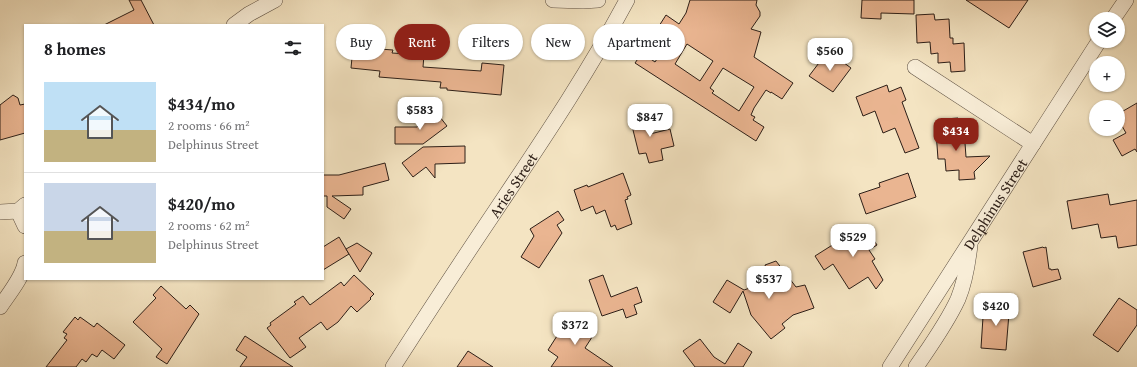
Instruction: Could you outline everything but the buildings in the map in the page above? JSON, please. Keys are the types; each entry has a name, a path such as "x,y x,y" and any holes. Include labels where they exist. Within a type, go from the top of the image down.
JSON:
{"street":[{"path":"235,24 249,14 275,0"},
{"path":"553,0 598,0"},
{"name":"Aries Street","path":"393,367 560,114 607,39 627,0"},
{"path":"1118,12 1126,0"},
{"name":"Delphinus Street","path":"890,367 1095,48"},
{"path":"916,67 1033,144"},
{"path":"0,212 22,208 24,220"},
{"path":"916,367 945,322 958,298 968,265 970,241"},
{"path":"0,307 24,268"}]}
